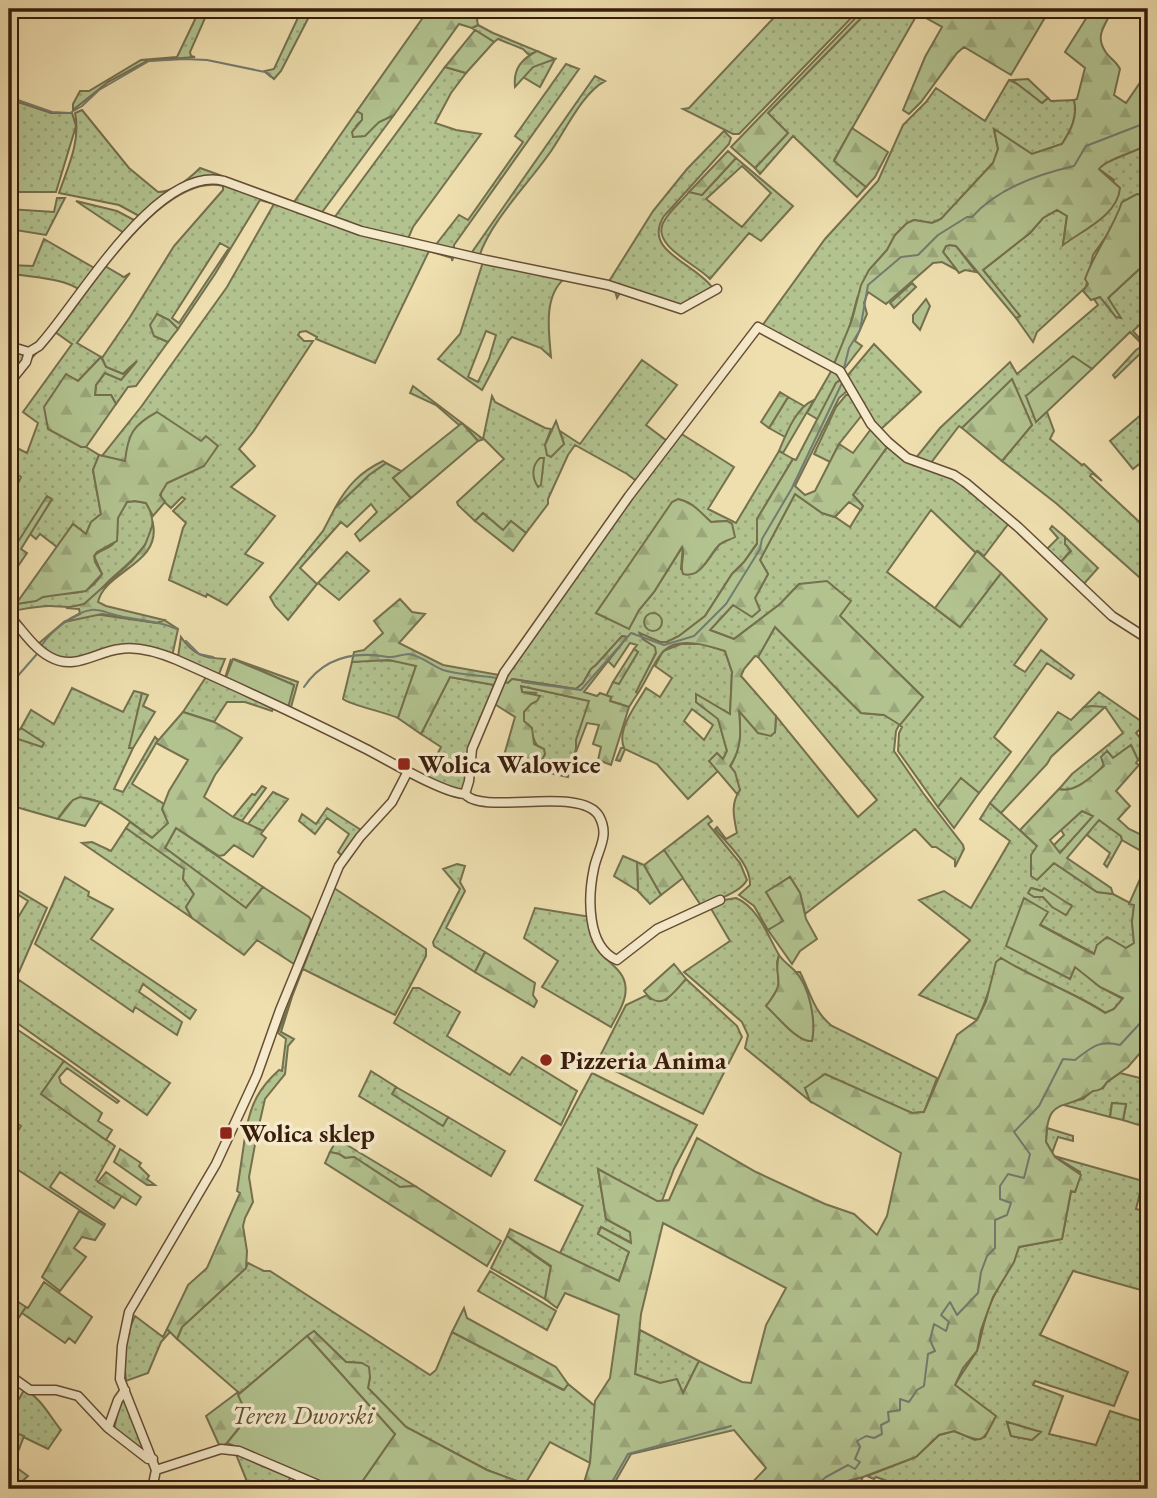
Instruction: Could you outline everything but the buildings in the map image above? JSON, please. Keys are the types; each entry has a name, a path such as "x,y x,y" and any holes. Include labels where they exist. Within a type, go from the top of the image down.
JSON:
{"street":[{"path":"9,383 26,362 29,352 42,342 141,218 178,191 207,179 224,181 361,231 485,261 608,285 681,309 717,289"},
{"path":"465,794 472,749 504,673 629,496 758,327 840,371 871,424 888,442 907,457 954,475 966,483 1018,527 1112,616 1148,639"},
{"path":"9,346 29,352"},
{"path":"9,616 41,651 58,661 74,663 125,648 174,659 312,722 408,771 456,793 465,794 470,799 486,802 539,800 588,806 597,812 605,833 594,866 591,889 595,939 602,952 617,960 657,929 720,900"},
{"path":"152,1489 156,1470 153,1459 120,1379 122,1346 130,1312 216,1164 257,1075 280,1010 340,866 360,837 392,802 408,771"},
{"path":"9,1376 30,1390 56,1390 78,1396 108,1428 148,1459 153,1459"},
{"path":"108,1428 118,1400 125,1390"},
{"path":"156,1470 220,1449 229,1449 328,1489"}],"green space":[{"path":"200,9 209,9 190,52 191,56 195,57 147,61 108,82 73,110 80,91 89,91 141,60 177,57"},
{"path":"302,9 313,9 281,71 274,79 265,71 274,69"},
{"path":"429,9 482,11 477,20 478,25 472,28 459,24 394,115 379,122 365,136 353,137 352,132 362,120 362,114 357,111"},
{"path":"782,9 860,9 739,134 733,134 683,109 689,108"},
{"path":"864,9 870,9 768,113 788,133 755,168 731,147"},
{"path":"870,9 910,9 918,13 834,160 866,187 857,197 793,136 760,174 755,168 788,133 768,113"},
{"path":"910,9 1050,9 1011,75 964,47 909,114 903,110 925,57 942,27"},
{"path":"1092,9 1112,9 1102,30 1101,40 1108,56 1120,69 1114,95 1126,103 1148,71 1148,145 1114,159 1099,169 1120,188 1113,206 1098,221 1063,245 1067,216 1057,210 1043,218 1030,233 983,270 1020,316 1016,318 956,246 946,246 943,252 957,270 942,262 933,263 886,304 868,292 864,303 867,314 855,341 862,346 844,369 834,364 852,320 861,285 869,270 907,223 914,220 932,223 941,219 993,163 998,149 994,129 1032,154 1062,144 1073,123 1074,100 1077,99 1085,68 1065,52"},
{"path":"478,25 537,51 529,55 523,49 498,39 494,42 472,28"},
{"path":"475,30 494,42 466,73 445,67"},
{"path":"537,51 555,59 533,67 515,87 515,74 520,65"},
{"path":"555,59 540,87 523,77 533,66"},
{"path":"566,64 579,69 454,245 454,249 472,252 595,76 605,81 581,104 549,154 500,217 479,257 434,247 459,215 468,220 523,142 515,136"},
{"path":"445,67 466,73 451,93 435,123 481,134 413,227 407,241 366,231 334,218"},
{"path":"1028,79 1048,98 1042,103 1012,80"},
{"path":"1009,80 1022,86 1042,103 1048,98 1051,101 1074,100 1073,123 1062,144 1032,154 994,130 998,149 993,163 941,219 932,223 914,220 907,223 869,270 857,299 846,340 834,364 762,326 825,239 878,181 903,125 936,88 985,121"},
{"path":"9,99 51,113 72,113 76,126 56,192 9,192"},
{"path":"82,110 129,168 158,192 175,187 200,168 225,177 201,179 141,217 119,205 59,193 75,143 75,113"},
{"path":"357,111 362,114 362,120 357,125 379,122 394,115 322,215 227,178 294,202"},
{"path":"852,128 888,152 875,177 866,187 834,161"},
{"path":"724,131 731,138 729,144 664,216 659,228 665,247 712,287 682,307 608,283 653,211 687,169"},
{"path":"1148,145 1148,198 1137,194 1122,203 1115,224 1093,255 1086,287 1037,332 1033,342 1016,318 1020,316 983,270 1030,233 1043,218 1057,210 1067,216 1063,244 1114,180 1099,169 1100,165"},
{"path":"728,151 736,158 702,195 689,192"},
{"path":"736,158 793,206 761,241 749,233 710,279 669,247 661,231 663,223 689,192 702,195","holes":["742,166 771,193 742,227 706,199"]},
{"path":"216,181 291,209 454,256 452,261 452,258 429,251 375,363 316,339 317,337 306,331 298,335 304,341 313,341 239,449 255,466 231,487 275,516 245,554 263,563 227,605 207,594 206,597 169,580 186,523 173,511 185,499 182,497 171,508 161,499 161,490 167,483 204,466 202,441 125,462 102,456 141,407 227,287 274,204 260,200 178,329 157,314 154,336 168,342 136,386 128,387 116,404 111,395 95,395 96,385 105,373 121,379 136,362 123,374 106,367 102,358 174,246 223,190 223,186 207,185 173,199 142,225 105,266 124,277 130,273 77,343 101,357 78,381 66,375 60,386 81,447 99,455 93,470 101,514 91,522 86,534 73,524 57,547 40,534 36,539 30,534 52,499 16,545 9,542 9,502 21,477 9,469 9,444 27,453 38,423 23,412 72,344 55,332 29,361 110,258 140,223 157,208 194,186","holes":["220,243 229,248 179,323 172,318"]},
{"path":"1137,194 1148,198 1148,261 1108,298 1121,318 1116,317 1100,297 1091,300 1083,291 1088,284 1085,279 1089,269 1122,202"},
{"path":"57,198 65,198 46,235 9,229 9,209 54,212"},
{"path":"76,201 117,211 136,221 124,233"},
{"path":"44,239 96,269 80,290 55,280 9,273 9,265 33,266"},
{"path":"946,246 956,246 976,272 965,270 959,273 943,252"},
{"path":"1148,261 1148,317 1133,331 1147,347 1130,332 1092,369 1086,365 1036,421 1047,412 1054,431 1050,439 1084,464 1102,481 1092,473 1090,476 1148,530 1148,585 1057,504 1002,461 1032,425 1012,380 962,428 959,426 930,464 915,459 940,428 1010,362 1017,374 1098,305 1094,299 1100,297 1116,317 1120,317 1108,298"},
{"path":"483,262 564,279 557,287 550,305 551,357 541,348 512,337 482,390 438,359 460,334","holes":["486,331 496,335 478,382 468,377"]},
{"path":"567,280 621,291 617,298 615,291"},
{"path":"912,283 916,287 894,308 890,303"},
{"path":"926,299 930,306 920,330 913,322 913,315"},
{"path":"157,314 178,329 168,342 154,336 150,325"},
{"path":"874,344 921,392 879,431 853,390 848,375"},
{"path":"1143,346 1146,348 1115,378 1113,375"},
{"path":"9,348 20,351 25,358 9,381"},
{"path":"1073,356 1092,369 1036,422 1026,396"},
{"path":"101,357 106,367 123,374 137,361 121,380 105,373 96,385 95,395 111,395 116,404 86,447 81,447 48,429 44,407 66,374 78,381"},
{"path":"642,360 677,385 646,425 667,441 635,484 635,480 627,474 575,445 568,455 548,504 526,533 511,521 504,531 483,513 475,521 458,505 457,502 504,459 484,439 478,441 462,423 483,439 492,396 495,402 551,429 545,445 564,444 560,431 580,444"},
{"path":"833,368 842,379 836,383 819,420 807,413"},
{"path":"842,379 848,390 839,398 795,486 805,495 815,491 839,444 853,453 871,429 887,447 853,495 863,506 861,510 849,502 835,517 822,513 795,494 760,560 768,574 755,598 760,610 752,617 733,605 710,630 734,639 780,604 799,584 827,581 851,601 840,616 923,697 900,725 884,715 861,713 775,627 758,657 755,656 741,676 776,716 775,732 771,736 758,733 739,711 740,740 730,766 735,772 740,790 737,794 709,761 717,753 723,759 727,751 718,719 696,702 696,694 730,714 732,672 725,651 692,643 667,648 638,693 636,692 656,653 655,647 643,639 640,633 660,642 667,642 705,616 732,574 757,544 757,519 793,459 796,460 836,383"},
{"path":"1012,379 1032,425 1002,461 962,428"},
{"path":"413,386 462,423 459,425 436,405 410,393"},
{"path":"780,392 788,397 769,428 761,422"},
{"path":"846,395 851,395 862,415 839,444 830,462 814,454 836,407"},
{"path":"788,397 804,406 785,437 769,428"},
{"path":"814,400 783,453 779,451 797,415"},
{"path":"157,412 201,441 206,436 218,446 204,466 167,483 160,495 165,502 153,516 146,503 127,502 118,518 117,541 94,556 102,574 86,591 16,604 73,524 86,534 91,522 101,514 93,470 99,455 125,461 133,431 142,421"},
{"path":"1142,414 1148,422 1148,457 1133,469 1110,441"},
{"path":"556,421 564,444 551,457 547,455 545,445"},
{"path":"462,423 478,441 411,498 393,478"},
{"path":"680,433 734,467 708,509 736,523 779,451 793,459 757,519 757,543 732,574 705,616 667,642 640,634 656,647 656,653 629,707 610,701 611,697 606,696 613,682 619,683 638,652 634,649 637,645 630,643 614,667 608,661 627,637 622,636 576,689 513,679 508,683 503,682 646,477","holes":["705,517 711,522 727,521 725,541 705,564 681,569 683,546 629,628 596,613 656,527"]},
{"path":"887,447 954,478 1009,523 984,556 978,551 975,552 931,510 887,572 960,627 1001,573 1047,619 1014,665 1025,672 1041,650 1074,675 1071,679 1047,663 994,737 1011,752 979,793 961,779 938,807 898,751 902,727 899,725 894,751 963,845 964,849 955,867 955,860 932,847 915,829 805,914 800,893 790,877 767,892 784,922 768,930 754,906 739,895 750,885 747,870 738,855 715,829 717,827 726,839 737,833 734,806 740,790 730,767 739,740 739,710 775,732 776,716 858,817 877,800 758,657 775,627 861,713 884,715 923,697 840,616 799,584 780,604 734,639 710,630 733,605 755,598 768,574 760,560 795,494 822,513 835,517 850,527 863,506 853,495"},
{"path":"540,458 544,458 541,485 538,487 533,472"},
{"path":"383,461 386,463 369,475 335,508 355,480"},
{"path":"386,463 401,471 393,478 411,498 360,541 355,534 377,512 371,504 347,527 341,522 300,568 317,584 288,620 270,597 323,531 335,508 369,475"},
{"path":"47,496 52,499 21,549 27,553 16,569 9,564 9,542 16,545"},
{"path":"678,499 692,505 711,522 727,521 732,524 735,537 720,544 700,570 690,575 683,574 682,571 682,547 629,629 596,613 672,502"},
{"path":"127,502 146,503 151,515 150,536 137,555 94,597 78,606 45,606 12,611 16,604 89,589 102,574 94,556 113,544 117,537 119,515"},
{"path":"483,513 503,530 511,521 526,533 513,551 475,521"},
{"path":"153,524 153,538 149,549 111,582 98,602 164,620 157,623 102,614 64,622 80,614 79,609 66,608 84,604 132,561 145,545"},
{"path":"1052,526 1065,537 1065,544 1071,550 1060,563 1046,550 1058,538 1050,529"},
{"path":"1065,537 1098,568 1082,586 1060,563 1071,551 1065,544"},
{"path":"977,551 1001,573 960,627 935,608"},
{"path":"347,552 369,571 339,600 318,583"},
{"path":"400,599 412,612 425,614 399,643 443,665 499,675 494,685 450,677 421,734 398,718 416,666 389,660 352,662 354,652 364,650 383,633 374,621"},
{"path":"653,613 659,616 662,622 659,628 653,631 647,628 644,622 647,616"},
{"path":"94,614 157,623 164,620 178,629 173,652 172,654 144,648 77,661 61,660 37,645 64,622"},
{"path":"622,636 627,637 584,692 597,696 600,693 611,697 610,701 629,707 611,765 598,760 601,747 593,744 599,725 587,723 576,752 576,740 589,701 521,686 522,692 540,696 524,712 524,721 532,728 534,744 544,749 545,754 536,770 503,759 515,717 493,703 503,682 508,683 512,679 576,689"},
{"path":"181,637 190,648 200,654 225,659 219,674 178,657"},
{"path":"681,644 702,644 725,651 732,672 730,714 696,695 696,702 718,718 727,751 723,760 710,761 718,771 688,799 657,764 625,749 620,761 616,760 621,748 624,748 622,741 625,725 646,688 660,697 672,678 655,666 663,651","holes":["692,709 713,725 704,740 684,721"]},
{"path":"634,649 638,652 619,684 613,682"},
{"path":"231,659 225,681 286,708 224,681"},
{"path":"233,659 294,685 288,708 225,680"},
{"path":"234,659 298,682 291,707 287,708 294,685"},
{"path":"402,661 416,666 398,718 343,699 352,662"},
{"path":"206,677 274,707 272,711 245,702 227,702 214,722 183,712"},
{"path":"450,677 494,685 468,755 467,780 463,790 449,788 426,776 441,747 421,734"},
{"path":"521,686 590,701 568,777 536,770 545,754 524,721 524,712 536,693 522,692"},
{"path":"72,688 123,712 134,691 142,693 130,747 133,748 114,789 123,792 155,737 158,740 132,784 164,804 162,809 169,823 152,838 115,811 94,800 73,800 58,819 9,805 9,735 44,743 21,728 31,710 54,724"},
{"path":"1099,692 1145,724 1136,733 1148,747 1138,760 1131,745 1113,758 1107,751 1104,764 1094,776 1076,787 1059,789 1072,774 1123,733 1105,707 1084,707"},
{"path":"142,693 148,695 143,706 155,712 133,748 129,748"},
{"path":"1084,707 1105,707 1051,757 1001,813 990,803 1058,712 1071,720"},
{"path":"183,712 214,722 242,738 215,775 204,797 233,817 263,831 261,834 266,838 253,857 234,845 224,855 219,856 176,828 165,848 246,908 263,887 309,917 311,920 294,964 257,940 244,955 192,918 186,907 194,894 183,879 184,869 126,828 130,822 152,838 168,823 162,809 169,791 188,760 156,743"},
{"path":"21,728 44,743 42,747 12,737"},
{"path":"1131,745 1138,760 1136,763 1139,765 1116,791 1130,806 1118,819 1129,829 1148,838 1143,852 1122,840 1121,836 1099,820 1067,858 1111,888 1113,894 1097,892 1054,863 1037,880 1031,876 1031,855 1037,846 1020,830 1059,789 1077,787 1104,766 1101,757 1107,751 1113,758","holes":["1082,811 1093,816 1060,853 1050,840"]},
{"path":"961,778 979,793 954,828 938,807"},
{"path":"262,786 266,788 242,821 233,817 252,794 255,795"},
{"path":"273,792 288,799 263,831 248,824"},
{"path":"80,797 100,802 85,826 58,819 73,800"},
{"path":"990,803 1037,846 1032,864 1037,879 1054,863 1097,892 1113,894 1134,905 1134,943 1126,948 1097,945 1095,954 1039,924 1024,899 1070,978 1075,966 1100,987 1123,999 1114,1009 1106,1013 1001,958 977,1020 919,995 970,940 919,900 944,891 971,908 1010,841 980,819","holes":["1031,888 1071,905 1066,915"]},
{"path":"327,808 361,830 342,856 338,852 349,834 327,818 315,834 299,821 302,814 316,824"},
{"path":"1082,811 1094,816 1060,853 1053,846 1064,835 1061,830"},
{"path":"708,816 712,821 708,824 740,863 747,880 734,892 702,907 664,850"},
{"path":"1098,819 1121,836 1122,840 1107,867 1104,864 1110,853 1087,835"},
{"path":"126,828 185,869 183,879 194,894 186,907 192,918 82,843 92,842 111,851"},
{"path":"176,828 263,887 246,908 165,848"},
{"path":"664,850 683,878 661,895 644,865"},
{"path":"623,856 637,862 638,891 614,876"},
{"path":"1148,861 1148,1044 1128,1067 1101,1089 1060,1106 1050,1116 1046,1142 1055,1157 1081,1175 1075,1192 1071,1191 1062,1239 1019,1247 1014,1262 993,1297 981,1330 977,1351 963,1368 955,1385 996,1416 984,1437 971,1438 954,1431 939,1435 916,1457 836,1484 829,1489 746,1489 766,1468 734,1430 631,1454 611,1489 582,1489 590,1463 595,1401 610,1378 619,1315 565,1293 557,1308 545,1299 551,1266 507,1236 510,1229 619,1281 629,1252 598,1234 601,1227 631,1243 630,1232 606,1219 598,1169 657,1201 669,1200 697,1138 756,1172 825,1204 854,1214 877,1235 887,1216 901,1153 810,1101 805,1088 825,1074 912,1113 924,1112 957,1035 977,1020 986,1002 996,962 1001,958 1105,1013 1114,1009 1123,998 1100,987 1075,967 1070,979 1006,946 1024,898 1048,912 1040,925 1094,954 1097,945 1107,937 1126,948 1134,943 1134,905 1129,904","holes":["663,1223 786,1288 766,1325 751,1383 742,1382 699,1361 683,1393 677,1379 660,1383 635,1374 641,1314"]},
{"path":"637,862 644,865 661,895 650,904 638,891"},
{"path":"457,864 465,866 460,882 465,891 446,928 485,952 475,972 434,946 433,942 460,889 443,869"},
{"path":"65,877 89,892 88,896 113,909 91,939 196,1010 190,1019 143,984 139,992 182,1022 177,1035 135,1007 133,1012 35,944"},
{"path":"790,877 800,893 806,919 817,939 800,951 792,964 768,930 783,921 766,892"},
{"path":"9,885 47,908 19,972 9,966 9,928 11,929 28,901 9,889"},
{"path":"334,888 426,949 426,956 395,1015 303,969"},
{"path":"1031,888 1042,891 1044,888 1072,906 1066,915 1052,907 1043,897 1034,897 1028,893"},
{"path":"736,898 744,902 756,915 779,955 779,986 767,1006 795,1034 806,1041 812,1041 812,1014 796,972 800,972 817,1008 832,1026 937,1078 924,1112 912,1113 880,1100 805,1088 810,1101 745,1048 748,1035 742,1022 684,972 730,941 710,907"},
{"path":"535,908 591,917 595,945 620,973 626,987 623,1004 611,1027 542,987 558,961 524,938"},
{"path":"485,952 535,983 533,995 537,1001 534,1007 475,972"},
{"path":"779,955 805,986 812,1014 812,1041 800,1038 766,1006 777,990"},
{"path":"674,964 686,979 666,999 656,1001 650,998 644,991"},
{"path":"301,968 303,969 292,997"},
{"path":"686,979 737,1026 742,1037 703,1114 597,1062 626,1005 647,995 650,999 666,1000"},
{"path":"19,980 170,1083 147,1115 10,1018 9,1006"},
{"path":"413,988 419,988 460,1012 447,1036 510,1075 522,1057 577,1091 561,1125 394,1023"},
{"path":"292,997 281,1032 294,1039 288,1046 285,1074 265,1099 257,1134 246,1130 248,1121 261,1090 279,1070 282,1071 286,1039 278,1033"},
{"path":"9,1024 64,1061 41,1094 115,1146 96,1180 122,1196 114,1208 60,1172 50,1187 105,1224 104,1226 9,1164 9,1145 21,1126 9,1118"},
{"path":"64,1061 119,1101 117,1103 67,1068 59,1077 61,1083 102,1113 98,1121 112,1130 106,1140 41,1094"},
{"path":"371,1071 396,1087 393,1094 443,1125 448,1117 505,1151 491,1176 359,1096"},
{"path":"592,1073 697,1125 674,1169 662,1201 657,1202 598,1169 606,1219 630,1232 632,1243 601,1227 598,1233 629,1252 619,1281 560,1253 583,1206 535,1180"},
{"path":"1120,1073 1148,1080 1145,1104 1148,1105 1148,1128 1123,1120 1126,1105 1112,1103 1110,1117 1060,1104 1083,1099 1093,1090 1103,1088"},
{"path":"396,1087 448,1117 443,1126 392,1094"},
{"path":"1112,1103 1126,1104 1123,1120 1110,1117"},
{"path":"1047,1128 1073,1136 1073,1141 1058,1137 1052,1153 1046,1142"},
{"path":"246,1130 257,1134 249,1177 253,1202 243,1226 247,1251 246,1268 182,1327 177,1339 167,1329 188,1285 207,1268 240,1193 237,1191"},
{"path":"337,1139 415,1186 400,1187 354,1157 346,1158 330,1152"},
{"path":"120,1149 141,1163 139,1166 149,1176 147,1179 155,1185 147,1185 114,1162"},
{"path":"330,1152 345,1158 354,1157 400,1187 415,1186 501,1241 487,1266 325,1163"},
{"path":"1054,1156 1143,1181 1136,1209 1148,1212 1148,1292 1073,1271 1040,1335 1128,1372 1114,1406 1035,1381 1033,1385 1063,1396 1049,1434 1096,1445 1110,1411 1148,1423 1148,1437 1140,1456 1148,1458 1148,1489 909,1489 867,1476 916,1457 939,1435 954,1431 975,1440 985,1437 995,1416 955,1385 978,1348 991,1302 1019,1247 1062,1239 1071,1191 1075,1192 1080,1172","holes":["1007,1422 1040,1432 1032,1440 1011,1436"]},
{"path":"106,1172 141,1197 136,1205 98,1182"},
{"path":"79,1211 104,1226 95,1240 82,1237 74,1248 86,1257 60,1291 42,1277"},
{"path":"507,1236 551,1267 545,1299 491,1268"},
{"path":"248,1263 270,1271 430,1375 436,1370 452,1332 563,1390 568,1384 595,1406 590,1463 550,1442 525,1484 487,1470 406,1427 368,1388 370,1377 362,1363 346,1362 314,1331 238,1392 177,1339 182,1327 246,1268"},
{"path":"490,1271 556,1311 547,1330 478,1291"},
{"path":"44,1282 92,1317 75,1343 69,1338 65,1343 22,1313"},
{"path":"9,1296 26,1307 9,1332"},
{"path":"464,1308 467,1318 556,1367 568,1384 564,1390 452,1332"},
{"path":"135,1316 163,1337 167,1329 170,1332 161,1342 148,1373 126,1381 125,1348"},
{"path":"640,1330 699,1361 683,1393 677,1380 660,1383 635,1374"},
{"path":"314,1331 346,1362 362,1363 369,1367 368,1388 406,1427 487,1470 525,1484 517,1489 357,1489 395,1434 307,1336"},
{"name":"Teren Dworski","path":"307,1336 395,1434 357,1489 335,1489 227,1443 248,1417 238,1395"},
{"path":"24,1390 40,1402 61,1430 48,1449 9,1430 9,1417"},
{"path":"238,1392 248,1417 227,1443 220,1447 206,1416"},
{"path":"124,1398 148,1454 114,1429"},
{"path":"1007,1422 1041,1432 1032,1440 1011,1436"},
{"path":"9,1430 24,1436 13,1465 28,1476 18,1485 21,1489 9,1489"},
{"path":"235,1452 291,1476 285,1489 250,1489"},
{"path":"863,1477 857,1489 829,1489 836,1484"}],"waterway":[{"path":"9,97 52,112 70,113 99,90 149,61 207,60 265,72 271,77"},
{"path":"844,368 849,348 860,330 868,285 901,257 918,255 938,235 967,217 972,217 1006,191 1033,178 1074,166 1086,146 1148,122"},
{"path":"522,682 581,690 631,633 664,645 694,636 726,604 760,549 762,539 792,488 842,383"},
{"path":"42,645 64,623 91,610 161,623 177,629"},
{"path":"186,641 199,654 213,657"},
{"path":"9,686 37,654"},
{"path":"304,687 312,677 331,663 341,658 364,655 391,657 409,654 443,670 497,678"},
{"path":"805,1489 804,1484 815,1486 848,1465 855,1469 860,1462 855,1459 860,1447 857,1441 866,1436 874,1438 882,1434 881,1425 889,1421 888,1412 900,1410 900,1399 909,1402 917,1390 924,1386 928,1354 935,1351 930,1340 934,1324 946,1331 949,1322 941,1315 950,1302 957,1315 978,1293 987,1256 995,1248 995,1220 1007,1215 1011,1203 1000,1199 1000,1186 1008,1174 1024,1178 1030,1154 1014,1132 1039,1106 1063,1059 1075,1060 1101,1044 1120,1045 1143,1020 1148,998"},
{"path":"608,1489 628,1454 731,1426"}],"place":[{"name":"Wolica Walowice","path":"404,764"},
{"name":"Pizzeria Anima","path":"546,1060"},
{"name":"Wolica sklep","path":"226,1133"}]}
